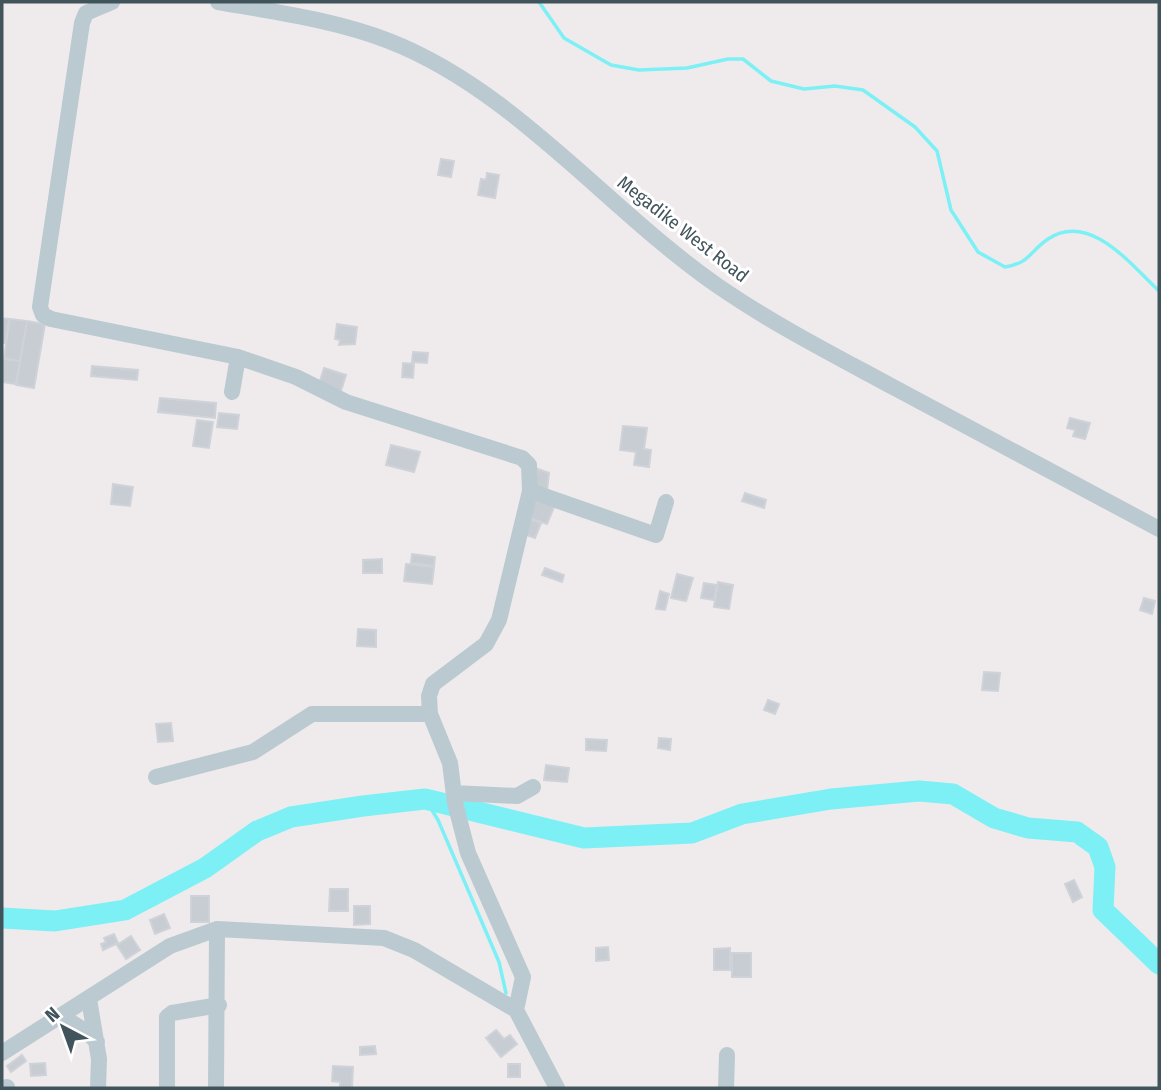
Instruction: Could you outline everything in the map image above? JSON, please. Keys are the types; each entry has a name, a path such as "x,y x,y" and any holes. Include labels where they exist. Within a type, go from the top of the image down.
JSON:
{"street":[{"path":"112,2 86,13 82,23 40,307 43,315 51,319 238,357 296,377 346,402 522,458 529,465 530,491 499,620 486,644 433,684 429,696 430,714 450,763 461,832 523,976 516,1010"},
{"name":"Megadike West Road","path":"218,2 360,31 390,41 436,64 524,125 607,198 718,286 806,340 1159,529"},
{"path":"232,392 238,357"},
{"path":"530,491 656,535 666,502"},
{"path":"156,777 253,752 312,715 430,714"},
{"path":"454,798 517,796 533,787"},
{"path":"216,1088 219,1005 217,929"},
{"path":"2,1053 170,946 217,929 384,938 414,950 516,1010 557,1088"},
{"path":"89,999 97,1042 98,1088"},
{"path":"167,1088 167,1017 172,1013 219,1005"},
{"path":"61,1016 87,1032 97,1042"},
{"path":"726,1088 727,1055"}],"building":[{"path":"441,159 454,161 451,177 438,175"},
{"path":"487,173 499,175 495,198 478,195 481,179 486,180"},
{"path":"2,318 9,319 5,343 2,343"},
{"path":"10,319 27,321 20,361 4,358"},
{"path":"27,321 45,324 34,388 16,385"},
{"path":"337,324 357,327 355,344 339,345 340,340 335,339"},
{"path":"413,352 428,353 427,363 412,362"},
{"path":"2,359 20,361 16,384 2,382"},
{"path":"403,363 414,364 413,378 402,377"},
{"path":"92,366 138,370 137,380 91,376"},
{"path":"324,368 346,375 340,394 318,387"},
{"path":"160,398 216,403 215,418 158,412"},
{"path":"219,413 239,415 237,429 217,427"},
{"path":"1070,418 1090,423 1085,439 1073,436 1075,430 1067,428"},
{"path":"197,420 213,422 209,448 193,446"},
{"path":"623,426 647,428 644,449 651,450 649,467 634,465 636,452 620,450"},
{"path":"391,445 420,452 414,472 386,465"},
{"path":"538,469 549,473 547,491 533,487"},
{"path":"113,484 133,487 130,506 111,504"},
{"path":"745,493 766,500 764,508 742,501"},
{"path":"531,499 554,507 547,524 525,516"},
{"path":"526,518 541,523 535,538 520,533"},
{"path":"412,554 435,557 434,566 411,563"},
{"path":"382,559 382,573 363,573 363,560"},
{"path":"406,564 434,567 432,584 404,581"},
{"path":"545,568 564,575 562,582 542,575"},
{"path":"677,574 693,578 686,601 671,598"},
{"path":"718,582 733,585 729,609 714,607"},
{"path":"704,583 717,585 714,600 701,598"},
{"path":"660,591 669,594 665,610 656,609"},
{"path":"1144,598 1155,601 1152,614 1140,610"},
{"path":"358,629 376,630 376,647 357,646"},
{"path":"984,672 1000,673 998,691 982,690"},
{"path":"768,700 779,704 775,714 764,710"},
{"path":"171,723 173,741 158,742 156,724"},
{"path":"659,738 671,739 670,750 658,748"},
{"path":"586,739 607,740 606,751 586,750"},
{"path":"546,765 569,768 567,782 544,780"},
{"path":"1074,880 1082,897 1073,902 1065,884"},
{"path":"330,889 348,889 348,911 329,911"},
{"path":"191,896 209,896 209,922 191,922"},
{"path":"354,906 370,906 370,924 354,925"},
{"path":"164,914 170,928 155,934 150,920"},
{"path":"114,934 118,943 103,950 101,944 106,942 104,938"},
{"path":"131,936 140,950 126,959 117,945"},
{"path":"608,947 609,960 596,961 596,948"},
{"path":"730,948 730,970 714,970 714,949"},
{"path":"732,953 751,953 751,977 732,977"},
{"path":"496,1030 504,1039 510,1035 517,1044 501,1057 486,1038"},
{"path":"375,1046 376,1054 360,1055 360,1047"},
{"path":"22,1055 26,1061 11,1072 7,1066"},
{"path":"45,1063 46,1075 31,1076 30,1064"},
{"path":"508,1064 520,1064 520,1077 508,1077"},
{"path":"333,1066 353,1067 352,1088 340,1088 340,1082 332,1081"}],"waterway":[{"path":"539,2 564,38 611,65 639,70 687,68 728,59 743,59 771,81 804,89 835,86 863,90 915,127 937,151 951,210 978,252 1005,267 1025,260 1048,239 1064,232 1079,232 1094,236 1109,245 1159,291"},
{"path":"2,918 55,921 125,910 205,868 257,831 291,817 363,806 425,799 584,838 692,833 742,814 831,799 919,791 953,794 994,818 1028,828 1077,832 1098,847 1105,867 1103,910 1159,964"},
{"path":"425,799 438,820 499,962 506,993"}]}
